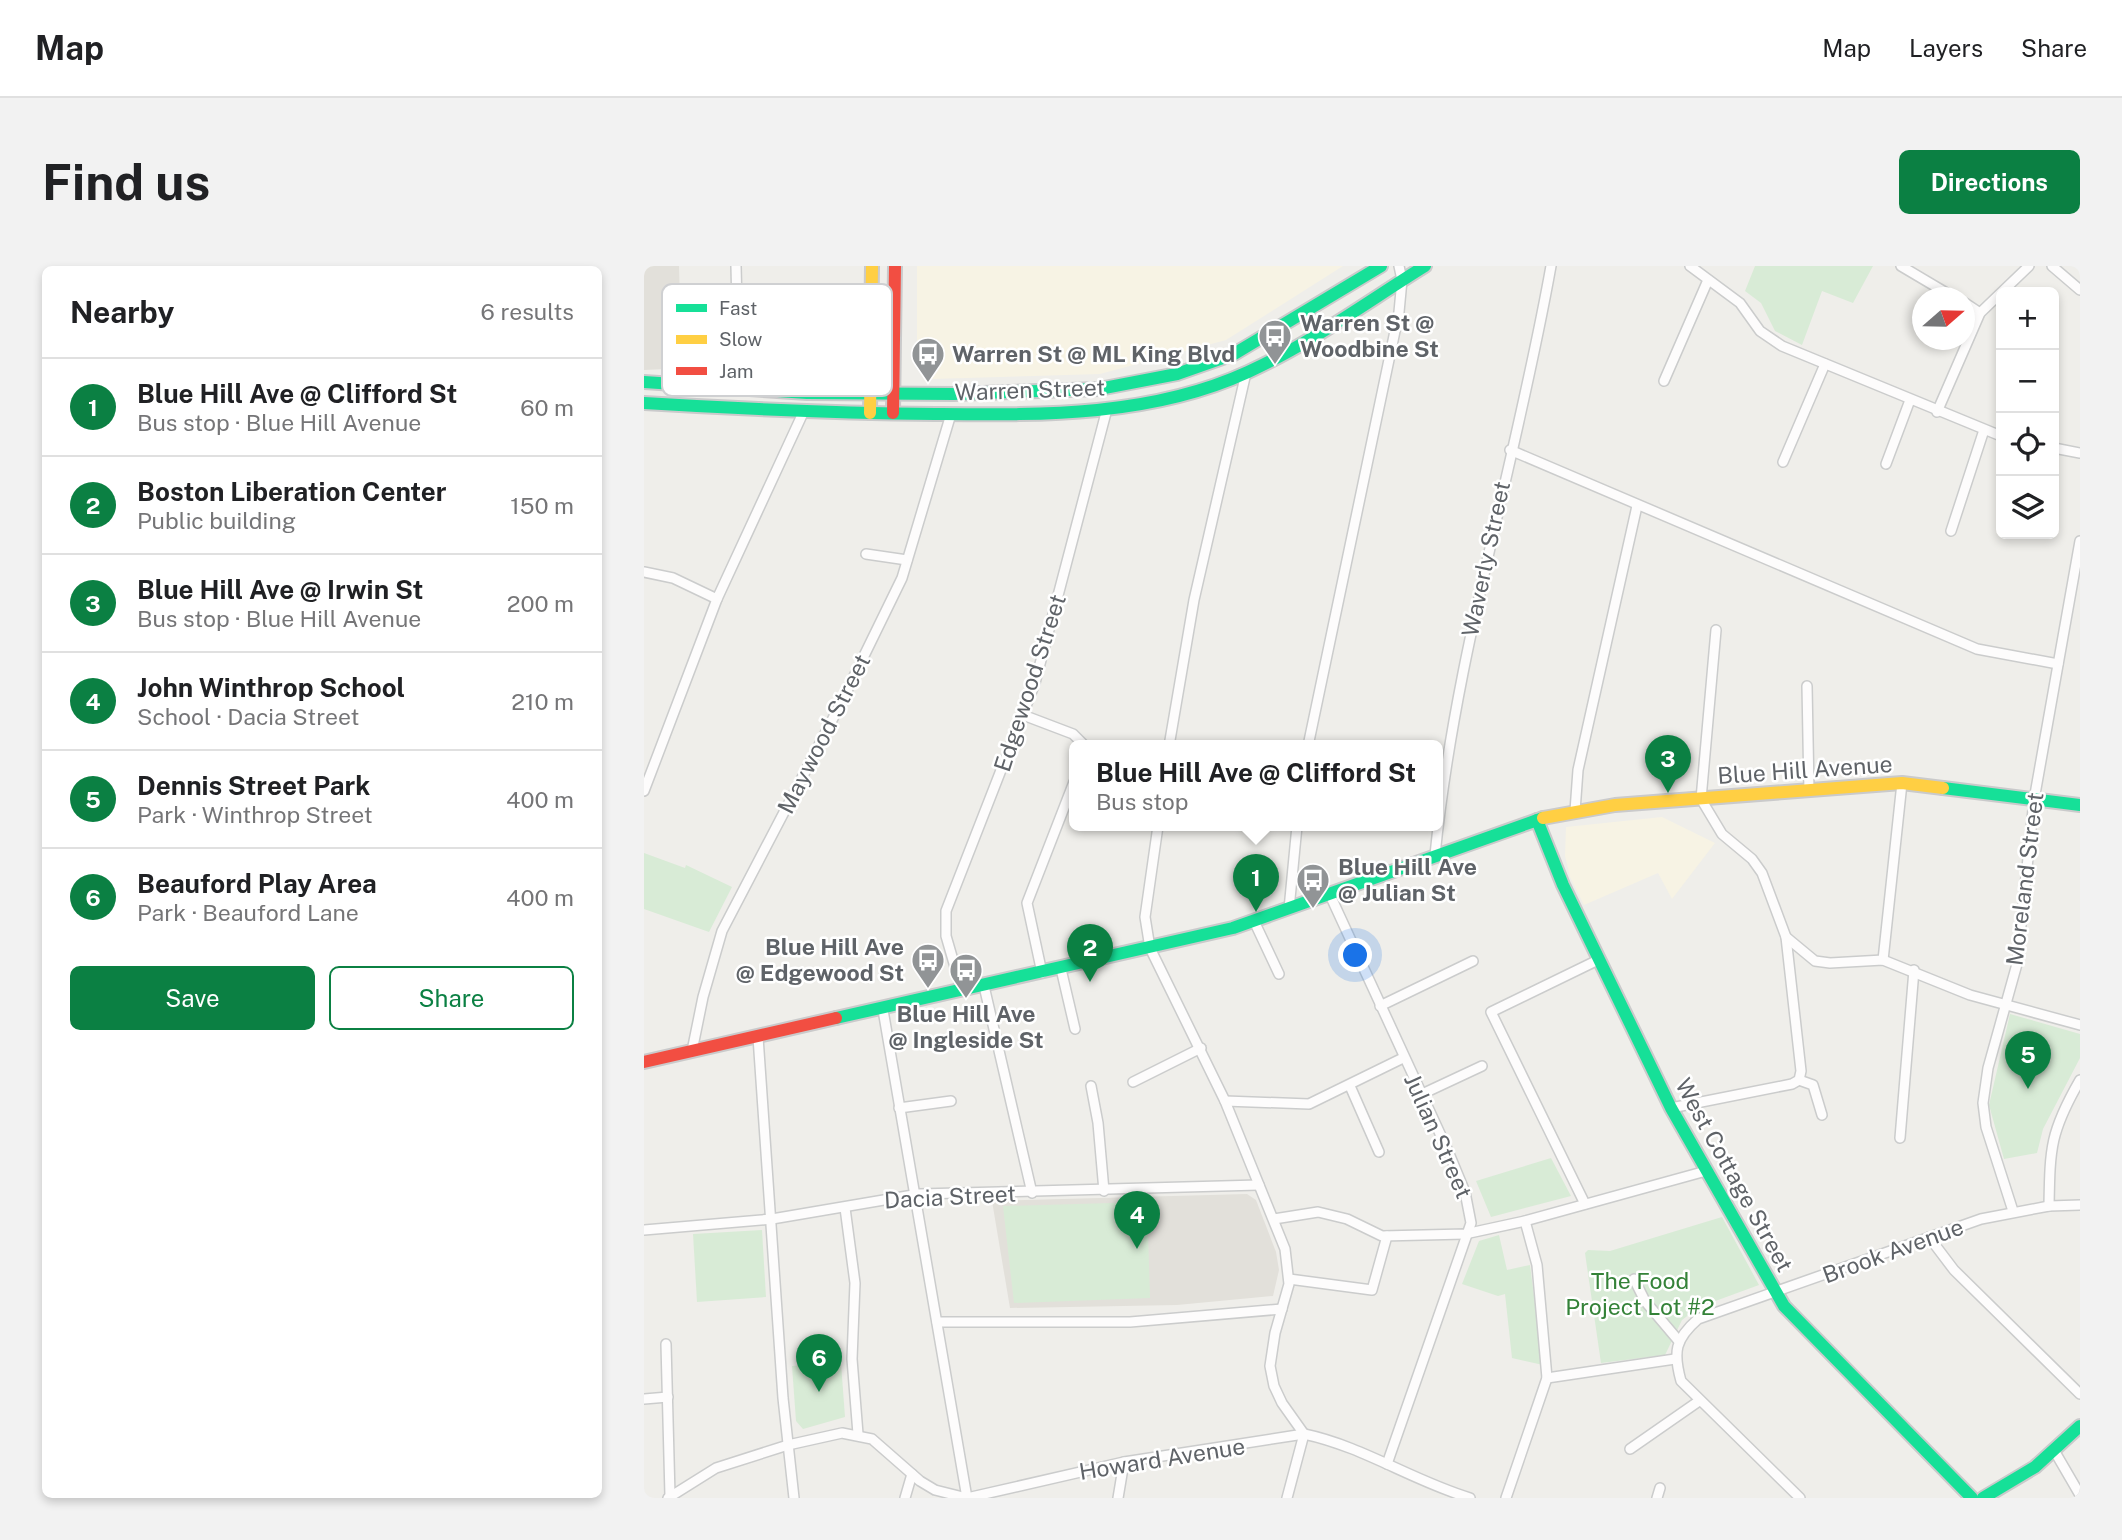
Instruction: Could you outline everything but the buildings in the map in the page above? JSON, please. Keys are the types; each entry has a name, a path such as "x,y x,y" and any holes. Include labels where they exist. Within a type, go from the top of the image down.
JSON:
{"main road":[{"path":"872,266 872,284"},
{"path":"893,413 895,266"},
{"name":"Warren Street","path":"893,393 1062,393 1131,384 1177,373 1234,354 1381,266"},
{"name":"Warren Street","path":"644,404 803,413 951,415 1055,415 1107,410 1191,392 1246,373 1425,266"},
{"name":"Warren Street","path":"644,382 662,383"},
{"path":"870,396 870,413"},
{"name":"Blue Hill Avenue","path":"644,1062 1061,969 1254,921 1537,820 1575,811 1902,783 2080,805"},
{"name":"West Cottage Street","path":"1537,820 1563,885 1671,1108 1776,1293 1808,1334 1955,1477 1972,1498"},
{"path":"1983,1498 2023,1476 2055,1452 2080,1426"}],"street":[{"path":"736,266 736,284"},
{"path":"1309,740 1399,312 1402,280 1399,266"},
{"name":"Waverly Street","path":"1443,790 1461,674 1551,266"},
{"path":"1690,266 1740,303 1760,331 1782,345 1937,412 1996,434"},
{"path":"1901,266 1936,287"},
{"path":"1937,412 1980,313 2029,266"},
{"path":"2052,266 2080,290"},
{"path":"1664,381 1708,280"},
{"path":"1975,310 1980,313"},
{"path":"1783,462 1825,364"},
{"path":"1170,740 1194,600 1246,373"},
{"path":"1886,464 1910,400"},
{"name":"Edgewood Street","path":"962,991 946,936 946,911 1035,683 1107,410"},
{"path":"644,791 717,598 803,413"},
{"name":"Maywood Street","path":"692,1051 703,997 722,932 890,603 907,560 951,415"},
{"path":"1951,531 1984,430"},
{"path":"2059,449 2080,453"},
{"path":"1510,450 1977,649 2058,664"},
{"path":"1575,811 1578,770 1637,506"},
{"name":"Moreland Street","path":"2013,1212 1983,1119 1988,1068 2017,964 2023,921 2026,856 2034,800 2080,541"},
{"path":"866,554 907,560"},
{"path":"644,572 673,578 717,598"},
{"path":"1716,629 1701,799 1722,834 1752,859 1762,873 1786,937 1801,1071 1799,1080"},
{"path":"1807,685 1809,791"},
{"path":"1023,715 1073,734 1079,740"},
{"path":"1884,960 1902,783"},
{"path":"1042,973 1027,903 1069,795"},
{"path":"1157,831 1145,917 1150,948 1225,1101 1274,1219 1289,1267 1289,1279 1270,1366 1274,1386 1282,1403 1304,1434 1287,1498"},
{"path":"1289,909 1297,831"},
{"name":"Waverly Street","path":"1435,855 1438,831"},
{"name":"Julian Street","path":"1330,895 1465,1192 1471,1223 1387,1464"},
{"path":"1254,921 1279,974"},
{"path":"1786,937 1815,961 1830,963 1884,960 1970,995 2005,1002 2080,1025"},
{"path":"1585,1204 1491,1012 1598,960"},
{"path":"1380,1006 1473,961"},
{"path":"1061,969 1075,1029"},
{"path":"1900,1138 1913,970"},
{"path":"984,986 1032,1194"},
{"path":"883,1010 967,1498"},
{"path":"758,1037 794,1498"},
{"path":"1133,1082 1201,1048"},
{"path":"1225,1101 1309,1104 1403,1058"},
{"path":"1420,1095 1482,1066"},
{"path":"1671,1108 1799,1080 1813,1084 1822,1115"},
{"path":"2049,1206 2049,1160 2055,1127 2080,1080"},
{"path":"1091,1086 1098,1123 1104,1191"},
{"path":"1350,1086 1379,1152"},
{"path":"899,1108 951,1101"},
{"path":"1274,1219 1303,1212 1332,1213 1387,1236 1465,1234 1525,1221 1706,1171"},
{"name":"Dacia Street","path":"644,1230 772,1219 915,1195 1032,1194 1259,1185"},
{"name":"Brook Avenue","path":"1678,1340 1698,1319 1928,1237 2013,1212 2049,1206 2080,1205"},
{"path":"669,1497 716,1468 788,1445 842,1433 858,1434 852,1359 855,1283 845,1208"},
{"path":"1506,1498 1547,1378 1536,1265 1525,1221"},
{"path":"1289,1279 1372,1290 1387,1236"},
{"path":"1928,1237 1954,1269 2080,1394"},
{"path":"1634,1279 1645,1301 1678,1340 1675,1359 1681,1381 1801,1498"},
{"path":"937,1322 1130,1322 1282,1309"},
{"path":"666,1344 669,1497"},
{"path":"1547,1378 1675,1359"},
{"path":"644,1399 668,1397"},
{"path":"1630,1449 1699,1401"},
{"name":"Howard Avenue","path":"858,1434 881,1444 912,1474 935,1490 967,1498 1124,1462 1304,1434 1326,1439 1445,1491 1470,1498"},
{"path":"2055,1452 2080,1494"},
{"path":"1118,1498 1124,1462"},
{"path":"905,1498 912,1474"},
{"path":"1657,1498 1660,1488"}],"shaded area":[{"path":"644,266 679,266 680,284 662,284 662,369 644,370"},
{"path":"917,266 1343,266 1226,340 1100,374 931,379 917,368"},
{"path":"1662,817 1715,843 1672,899 1658,873 1584,905 1570,877 1565,856 1566,827"},
{"path":"1247,1194 1256,1200 1276,1252 1279,1270 1273,1296 1177,1305 1010,1308 992,1201"}],"green space":[{"path":"1755,266 1873,266 1853,303 1822,291 1802,345 1775,331 1761,303 1745,291"},
{"path":"644,853 685,868 686,865 732,887 709,932 644,909"},
{"path":"2010,1014 2080,1034 2080,1058 2043,1129 2037,1153 2004,1159 1989,1105"},
{"path":"1551,1158 1571,1196 1491,1217 1476,1181"},
{"path":"1147,1202 1150,1298 1014,1303 1003,1206"},
{"name":"The Food Project Lot #2","path":"1722,1217 1759,1285 1699,1307 1682,1320 1665,1355 1601,1363 1585,1253 1588,1250 1610,1251"},
{"path":"762,1230 766,1297 697,1302 693,1234"},
{"path":"1499,1235 1507,1270 1530,1265 1543,1365 1512,1358 1505,1294 1498,1296 1462,1284 1479,1241"},
{"path":"841,1363 845,1417 803,1429 796,1421 792,1366"}],"traffic: fast":[{"path":"892,394 1099,389 1177,374 1234,354 1381,266"},
{"path":"644,403 826,412 975,414 1054,413 1134,405 1173,398 1248,372 1316,336 1425,266"},
{"path":"644,382 662,383"},
{"path":"1943,788 2080,805"},
{"path":"836,1018 1233,928 1543,818"},
{"path":"1537,820 1563,885 1671,1108 1784,1306 1972,1498"},
{"path":"1983,1498 2035,1467 2080,1426"}],"traffic: slow":[{"path":"872,266 872,284"},
{"path":"870,396 870,413"},
{"path":"1543,818 1615,805 1902,783 1943,788"}],"traffic: jam":[{"path":"893,413 895,266"},
{"path":"644,1062 836,1018"}],"place":[{"name":"Warren St @ Woodbine St","path":"1275,366"},
{"name":"Warren St @ ML King Blvd","path":"928,384"},
{"name":"Blue Hill Ave @ Irwin St","path":"1668,793"},
{"name":"Blue Hill Ave @ Julian St","path":"1313,910"},
{"name":"Blue Hill Ave @ Clifford St","path":"1256,912"},
{"name":"Boston Liberation Center","path":"1090,982"},
{"name":"Blue Hill Ave @ Edgewood St","path":"928,990"},
{"name":"Blue Hill Ave @ Ingleside St","path":"966,1000"},
{"name":"Dennis Street Park","path":"2028,1089"},
{"name":"John Winthrop School","path":"1137,1249"},
{"name":"Beauford Play Area","path":"819,1392"}]}
